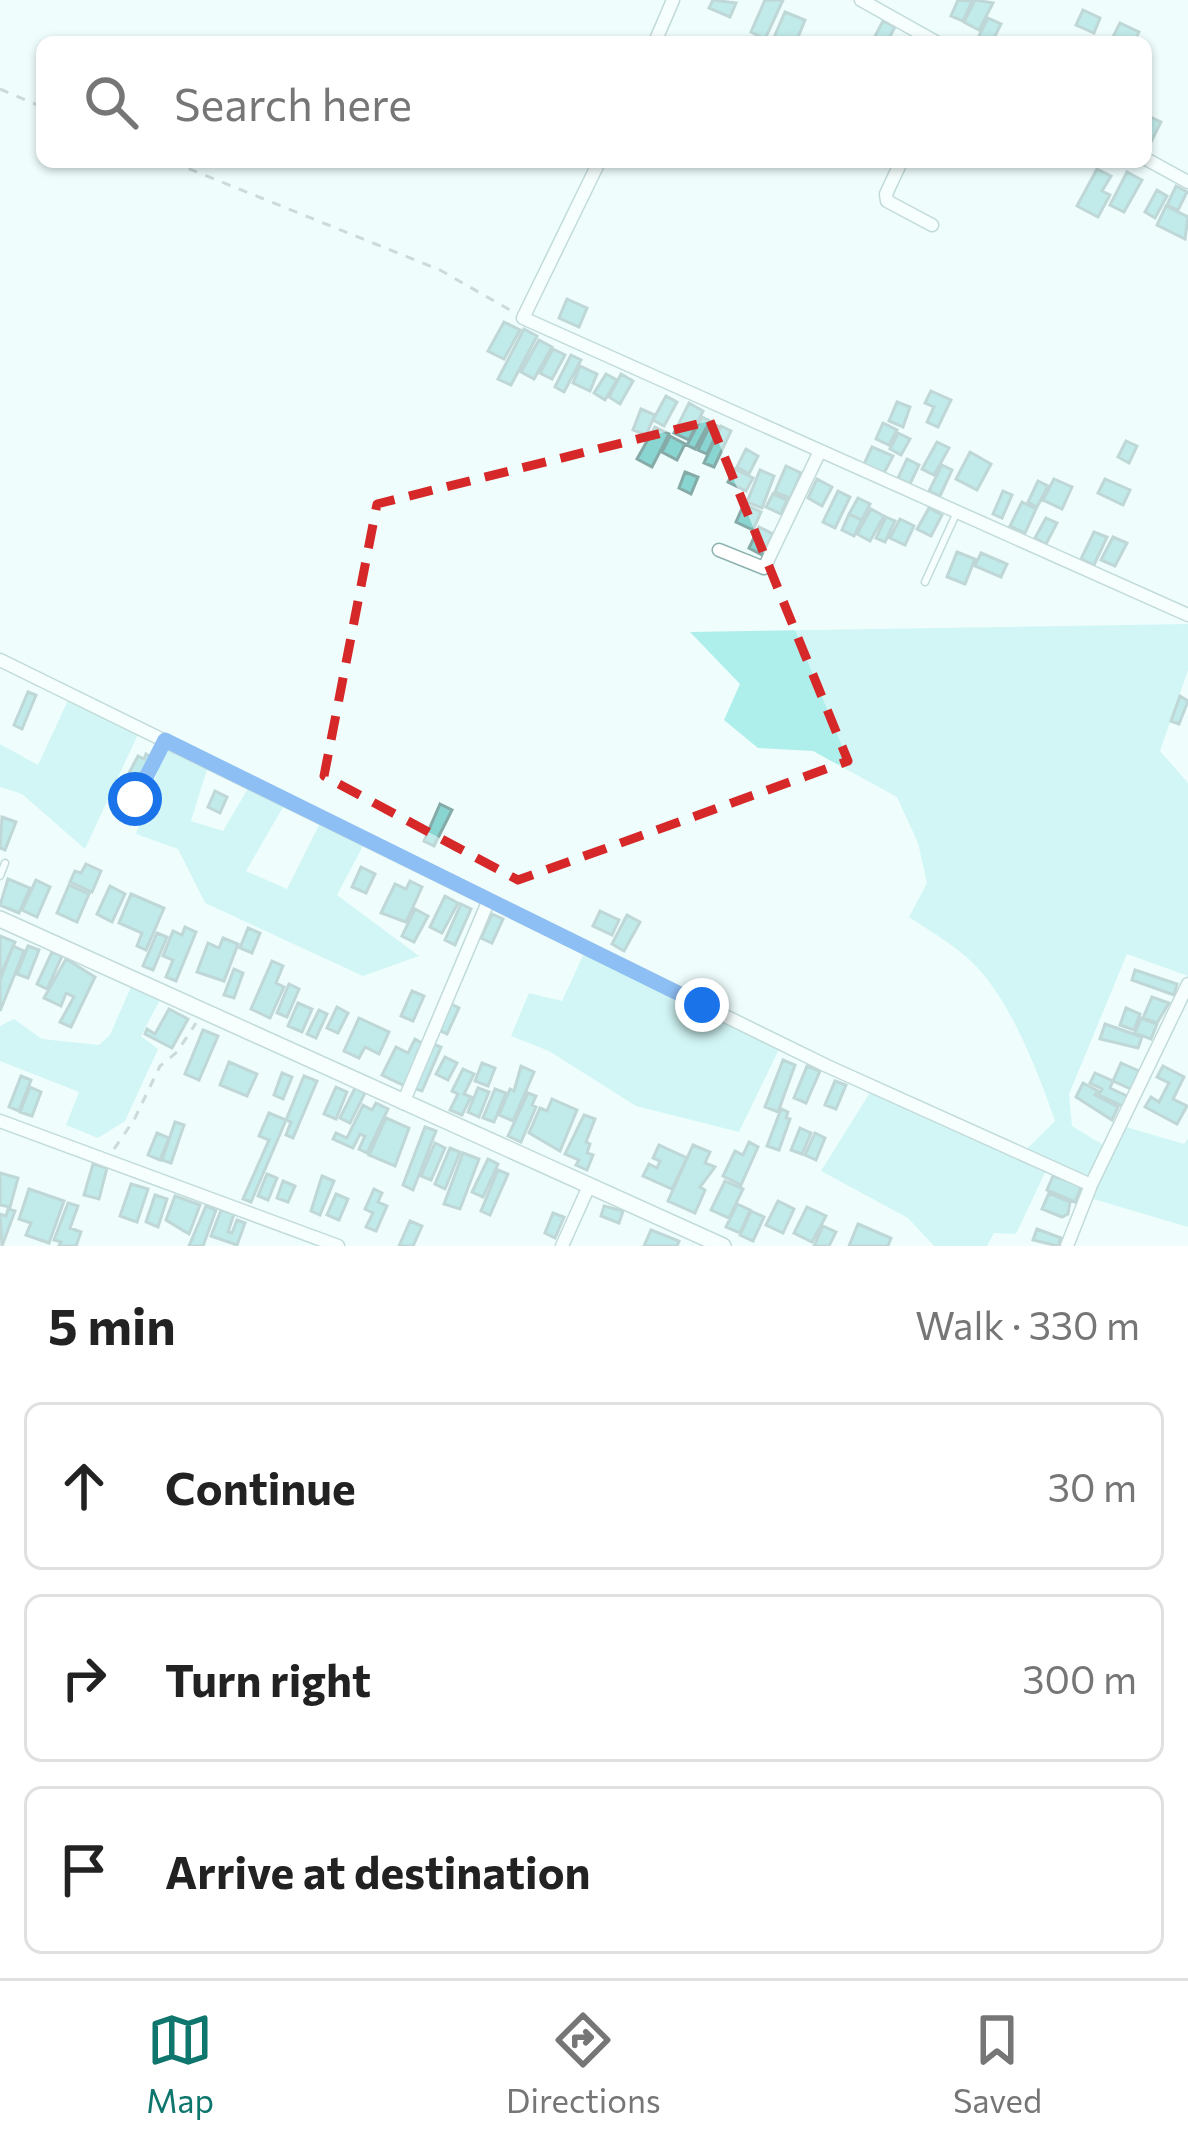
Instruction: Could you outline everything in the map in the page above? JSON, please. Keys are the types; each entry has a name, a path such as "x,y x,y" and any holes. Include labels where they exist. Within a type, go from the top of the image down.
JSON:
{"street":[{"path":"658,36 673,0"},
{"path":"861,0 925,36"},
{"path":"1152,162 1188,182"},
{"path":"596,168 523,318 1188,615"},
{"path":"899,168 887,200 932,226"},
{"path":"719,550 764,568 820,451"},
{"path":"0,660 827,1066 1091,1185"},
{"path":"403,1103 488,902"},
{"path":"0,919 723,1246"},
{"path":"1067,1246 1091,1185 1188,984"},
{"path":"0,1121 338,1246"},
{"path":"562,1246 589,1186"}],"lane":[{"path":"925,582 957,512"},
{"path":"0,876 5,863"}],"path":[{"path":"0,89 36,104"},
{"path":"187,168 440,270 523,318"},
{"path":"135,799 165,740"},
{"path":"105,1160 134,1120 160,1066 177,1052 202,1013"}],"highlighted area":[{"path":"710,421 848,761 518,880 324,776 377,504"}],"shaded area":[{"path":"1188,624 1188,670 1160,751 1188,783 1188,976 1127,954 1069,1094 1072,1126 1108,1148 1113,1149 1126,1127 1184,1144 1188,1139 1188,1227 1090,1198 1095,1184 1049,1164 1016,1234 994,1233 987,1246 934,1246 908,1218 821,1171 874,1086 1022,1154 1055,1121 1039,1078 1007,1009 980,970 909,917 927,883 918,843 897,797 813,751 758,748 724,720 740,684 690,632"},
{"path":"70,696 140,730 85,849 22,794 0,787 0,744 38,765"},
{"path":"167,744 209,763 191,821 223,831 250,785 286,802 246,871 287,889 322,819 365,842 337,895 419,956 363,976 205,903 178,849 136,834"},
{"path":"586,949 782,1043 739,1132 636,1106 549,1051 511,1036 529,993 562,1001"},
{"path":"133,982 163,994 141,1036 158,1049 125,1121 98,1138 66,1125 79,1092 0,1061 0,1026 14,1019 42,1039 99,1045 110,1035"}],"building":[{"path":"713,0 736,3 730,17 709,8"},
{"path":"765,0 783,0 766,36 751,32"},
{"path":"958,0 972,1 963,21 951,16"},
{"path":"975,0 993,3 979,30 964,22"},
{"path":"1083,10 1100,18 1094,33 1076,25"},
{"path":"785,12 805,20 798,36 775,36"},
{"path":"988,18 1001,24 995,36 979,36"},
{"path":"883,21 895,27 890,36 875,36"},
{"path":"1120,23 1139,32 1137,36 1114,36"},
{"path":"1152,118 1161,122 1152,140"},
{"path":"1097,169 1111,176 1102,191 1110,195 1098,217 1077,206"},
{"path":"1127,172 1142,180 1124,212 1110,205"},
{"path":"1176,186 1187,192 1178,210 1167,205"},
{"path":"1157,190 1167,196 1155,218 1145,212"},
{"path":"1166,206 1188,217 1185,239 1157,225"},
{"path":"567,299 587,308 579,327 559,318"},
{"path":"504,322 520,330 504,359 488,351"},
{"path":"524,329 537,336 511,385 498,379"},
{"path":"539,340 552,347 534,379 521,372"},
{"path":"553,349 565,355 552,379 540,373"},
{"path":"571,355 581,360 564,392 555,387"},
{"path":"580,366 597,374 590,391 573,383"},
{"path":"606,374 617,380 605,400 594,393"},
{"path":"621,374 633,381 620,404 609,397"},
{"path":"931,391 951,400 938,427 927,422 934,407 925,403"},
{"path":"666,396 677,402 664,426 653,420"},
{"path":"897,402 910,407 903,427 889,421"},
{"path":"689,403 703,411 689,440 674,433"},
{"path":"641,409 655,415 646,435 633,430"},
{"path":"702,417 710,421 695,449 687,445"},
{"path":"711,423 720,427 707,454 698,450"},
{"path":"883,423 897,430 889,445 876,439"},
{"path":"721,426 731,431 714,467 704,463"},
{"path":"655,427 669,434 652,467 637,459"},
{"path":"898,433 910,439 901,455 890,449"},
{"path":"670,436 685,444 677,460 662,452"},
{"path":"1126,441 1137,446 1129,463 1118,457"},
{"path":"937,442 949,448 934,475 922,469"},
{"path":"872,447 893,456 884,473 864,464"},
{"path":"746,449 758,456 749,474 737,467"},
{"path":"970,452 991,464 977,490 956,479"},
{"path":"907,459 919,465 910,484 898,478"},
{"path":"942,465 952,470 940,496 929,491"},
{"path":"786,466 801,473 790,498 775,492"},
{"path":"735,469 753,478 746,491 728,482"},
{"path":"760,470 774,476 762,508 747,502"},
{"path":"685,472 698,477 691,494 679,488"},
{"path":"817,479 832,487 822,506 808,498"},
{"path":"1054,479 1072,487 1062,509 1043,500"},
{"path":"1105,479 1130,490 1123,505 1098,493"},
{"path":"1038,481 1048,486 1037,507 1028,502"},
{"path":"838,491 850,497 835,528 823,522"},
{"path":"1003,491 1012,495 1002,518 993,514"},
{"path":"773,494 787,500 781,514 766,507"},
{"path":"858,498 870,504 862,520 849,514"},
{"path":"1022,502 1036,509 1025,533 1010,526"},
{"path":"744,504 761,512 753,530 736,522"},
{"path":"929,508 942,515 931,536 917,529"},
{"path":"871,509 884,516 870,541 857,534"},
{"path":"849,514 862,520 854,536 842,530"},
{"path":"886,517 895,521 885,542 876,538"},
{"path":"1046,518 1057,523 1046,544 1035,538"},
{"path":"900,519 914,526 905,545 890,538"},
{"path":"759,527 773,534 762,555 749,548"},
{"path":"1094,532 1107,537 1094,565 1081,559"},
{"path":"1113,537 1127,543 1115,566 1101,560"},
{"path":"957,552 975,559 965,584 947,577"},
{"path":"981,553 1007,564 1001,577 975,566"},
{"path":"28,692 36,695 22,729 14,725"},
{"path":"1180,696 1188,701 1179,724 1171,721"},
{"path":"146,754 151,757 141,779 129,773 138,756 144,759"},
{"path":"215,791 227,797 220,813 208,807"},
{"path":"440,804 452,810 434,846 424,841"},
{"path":"2,817 16,822 5,850 0,848"},
{"path":"86,864 101,871 92,892 70,882"},
{"path":"361,867 375,874 366,893 352,887"},
{"path":"8,879 30,888 19,913 0,905"},
{"path":"36,880 50,887 37,917 22,910"},
{"path":"410,881 422,887 406,922 381,913 395,884 406,889"},
{"path":"69,885 89,894 77,922 57,913"},
{"path":"110,886 125,894 112,922 97,914"},
{"path":"131,894 164,908 146,950 137,946 142,933 119,923"},
{"path":"445,896 458,903 442,933 430,927"},
{"path":"461,904 471,909 455,945 445,940"},
{"path":"415,909 428,916 414,942 402,936"},
{"path":"600,911 619,920 612,935 593,926"},
{"path":"492,914 503,919 492,943 481,938"},
{"path":"627,915 640,922 624,951 612,944"},
{"path":"185,927 196,932 176,981 166,977 173,960 163,956 173,931 182,935"},
{"path":"248,928 260,933 252,953 240,948"},
{"path":"157,933 167,937 153,970 143,966"},
{"path":"0,936 15,942 1,974 0,974"},
{"path":"223,938 238,944 224,981 197,972 208,943 219,948"},
{"path":"13,946 24,951 0,1011 0,980"},
{"path":"28,946 39,950 28,978 17,974"},
{"path":"52,952 62,956 47,989 37,984"},
{"path":"66,959 95,977 71,1027 60,1022 74,997 66,993 61,1006 44,998"},
{"path":"272,961 283,966 276,983 284,987 270,1018 251,1009"},
{"path":"234,969 243,973 234,998 224,995"},
{"path":"1135,970 1177,984 1174,995 1132,980"},
{"path":"289,984 299,989 287,1017 277,1013"},
{"path":"412,991 424,996 413,1021 401,1016"},
{"path":"1152,997 1169,1003 1157,1023 1143,1018"},
{"path":"298,1003 312,1009 302,1032 288,1026"},
{"path":"451,1004 459,1008 447,1034 439,1030"},
{"path":"337,1007 348,1013 338,1033 327,1028"},
{"path":"1126,1008 1140,1014 1134,1030 1120,1025"},
{"path":"169,1009 188,1019 172,1048 145,1034 147,1029 155,1034"},
{"path":"319,1010 327,1014 316,1038 307,1034"},
{"path":"359,1018 389,1032 379,1054 365,1047 359,1058 344,1051"},
{"path":"1141,1018 1157,1024 1151,1039 1135,1033"},
{"path":"1105,1024 1142,1037 1138,1048 1100,1039"},
{"path":"203,1030 218,1036 199,1080 185,1074"},
{"path":"415,1039 422,1043 405,1086 382,1075 396,1047 408,1053"},
{"path":"433,1044 441,1047 422,1091 413,1088"},
{"path":"445,1057 457,1063 448,1080 436,1074"},
{"path":"783,1060 795,1065 778,1112 765,1107"},
{"path":"229,1062 257,1074 247,1096 220,1085"},
{"path":"482,1063 495,1068 488,1086 475,1081"},
{"path":"1121,1063 1139,1071 1131,1089 1113,1081"},
{"path":"521,1066 534,1072 513,1121 499,1115 510,1089 514,1091"},
{"path":"807,1066 820,1071 806,1103 794,1098"},
{"path":"1163,1066 1184,1077 1173,1099 1187,1106 1177,1124 1145,1107 1151,1097 1159,1102 1169,1083 1157,1077"},
{"path":"463,1069 474,1074 464,1094 471,1097 462,1115 450,1110 458,1094 452,1091"},
{"path":"282,1073 292,1077 283,1099 274,1095"},
{"path":"1095,1073 1113,1081 1110,1088 1129,1097 1125,1107 1099,1095 1102,1089 1090,1083"},
{"path":"21,1076 31,1080 19,1111 9,1107"},
{"path":"304,1076 317,1081 293,1138 286,1135 291,1122 286,1120"},
{"path":"835,1081 846,1085 836,1109 825,1105"},
{"path":"1083,1083 1118,1107 1112,1120 1076,1097"},
{"path":"30,1087 41,1092 32,1116 20,1112"},
{"path":"336,1087 347,1092 336,1119 324,1114"},
{"path":"355,1088 365,1093 350,1123 340,1118"},
{"path":"478,1088 489,1092 479,1117 468,1112"},
{"path":"495,1089 506,1093 494,1122 483,1118"},
{"path":"528,1093 536,1096 532,1105 536,1107 521,1142 508,1136"},
{"path":"552,1099 577,1110 560,1151 529,1133 540,1108 547,1111"},
{"path":"376,1103 388,1109 367,1153 359,1149 365,1136 360,1134 353,1148 333,1139 336,1133 347,1138 363,1105 372,1110"},
{"path":"781,1109 790,1119 779,1150 767,1146"},
{"path":"269,1113 286,1120 251,1202 243,1199 269,1140 259,1136"},
{"path":"584,1115 595,1119 586,1142 590,1144 587,1153 593,1155 587,1170 565,1154"},
{"path":"386,1118 409,1128 395,1166 369,1155"},
{"path":"175,1122 184,1125 171,1163 162,1160"},
{"path":"425,1127 436,1131 413,1190 403,1185"},
{"path":"800,1128 811,1133 802,1154 791,1150"},
{"path":"157,1133 169,1138 160,1160 148,1155"},
{"path":"815,1133 825,1138 816,1160 805,1155"},
{"path":"749,1142 758,1147 741,1185 723,1176 735,1151 743,1155"},
{"path":"435,1143 445,1148 431,1180 421,1176"},
{"path":"659,1145 687,1158 672,1189 643,1176 649,1164 657,1168 660,1161 653,1158"},
{"path":"693,1145 710,1152 705,1163 715,1167 700,1187 705,1190 695,1213 668,1201"},
{"path":"450,1148 460,1152 445,1189 435,1184"},
{"path":"463,1153 479,1159 460,1209 444,1204"},
{"path":"488,1159 498,1164 483,1197 472,1192"},
{"path":"93,1164 107,1168 99,1199 84,1195"},
{"path":"498,1170 508,1174 490,1215 481,1211"},
{"path":"0,1173 18,1178 10,1207 0,1205"},
{"path":"267,1174 277,1178 268,1200 258,1196"},
{"path":"322,1176 334,1181 320,1215 311,1211"},
{"path":"1053,1176 1082,1185 1075,1202 1047,1190"},
{"path":"283,1181 295,1186 288,1202 277,1198"},
{"path":"725,1181 743,1189 729,1218 711,1210"},
{"path":"131,1184 148,1189 137,1222 120,1216"},
{"path":"29,1189 64,1201 49,1243 26,1235 31,1223 19,1219"},
{"path":"374,1189 382,1193 378,1202 387,1206 376,1231 366,1227 373,1213 365,1209"},
{"path":"1049,1193 1070,1202 1068,1214 1062,1217 1042,1209"},
{"path":"336,1194 348,1199 339,1220 327,1215"},
{"path":"155,1195 167,1199 158,1227 146,1222"},
{"path":"175,1196 200,1205 189,1234 166,1220"},
{"path":"778,1201 794,1209 783,1233 766,1225"},
{"path":"68,1203 78,1206 70,1228 81,1232 76,1246 59,1246 61,1242 54,1240"},
{"path":"737,1204 750,1210 740,1233 726,1227"},
{"path":"206,1206 216,1210 203,1246 189,1246"},
{"path":"604,1206 623,1211 619,1223 601,1216"},
{"path":"807,1207 826,1216 812,1242 794,1233"},
{"path":"8,1209 15,1211 2,1246 0,1214 6,1216"},
{"path":"221,1210 234,1214 228,1232 232,1233 237,1220 245,1223 237,1245 211,1236"},
{"path":"751,1211 764,1217 753,1241 740,1235"},
{"path":"553,1213 564,1217 555,1238 545,1233"},
{"path":"410,1221 422,1226 413,1246 399,1246"},
{"path":"858,1224 891,1238 888,1246 849,1246"},
{"path":"823,1226 836,1232 829,1246 814,1246"},
{"path":"1037,1229 1061,1238 1058,1246 1033,1240"},
{"path":"651,1230 679,1241 677,1246 644,1246"}],"route":[{"path":"135,799 165,740 702,1005"}]}
